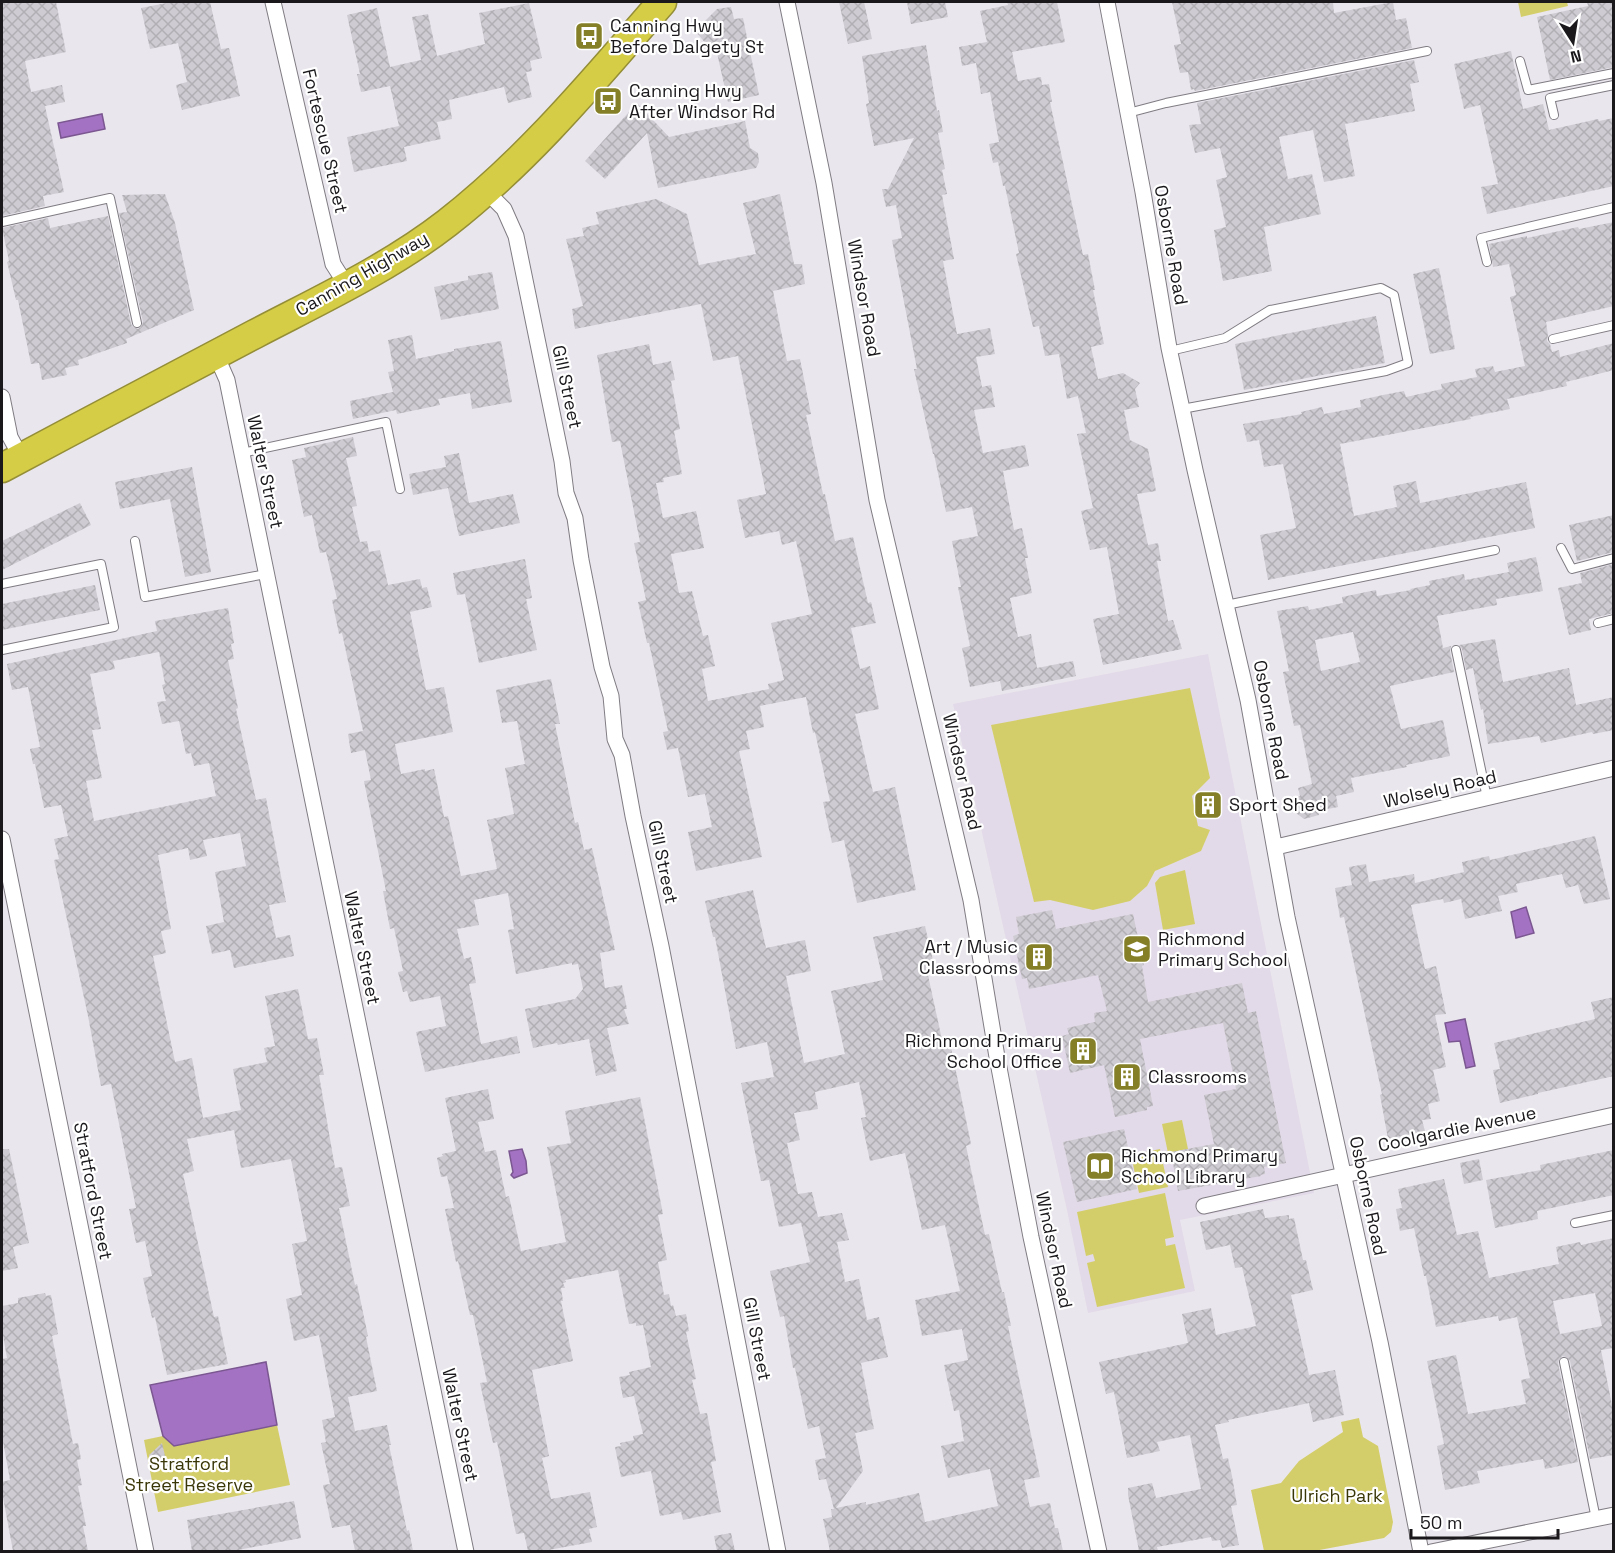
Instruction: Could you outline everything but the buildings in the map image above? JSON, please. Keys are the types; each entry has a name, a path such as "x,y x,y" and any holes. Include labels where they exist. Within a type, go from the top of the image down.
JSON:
{"highway":[{"name":"Canning Highway","path":"11,462 347,286 409,250 446,224 518,161 595,81 658,3"}],"street":[{"name":"Fortescue Street","path":"273,2 333,264 347,286"},
{"name":"Windsor Road","path":"787,2 824,183 877,500 971,900 997,1057 1031,1237 1099,1551"},
{"name":"Osborne Road","path":"1107,2 1170,351 1248,700 1287,917 1382,1353 1421,1551"},
{"name":"Gill Street","path":"486,191 504,209 516,236 562,461 566,493 575,518 583,571 610,696 615,739 622,755 663,957 778,1551"},
{"name":"Walter Street","path":"216,355 225,374 242,453 466,1551"},
{"path":"2,397 10,437 11,462"},
{"name":"Wolsely Road","path":"1276,848 1614,768"},
{"name":"Stratford Street","path":"2,838 146,1551"},
{"name":"Coolgardie Avenue","path":"1204,1206 1614,1115"},
{"path":"1431,1551 1614,1515"}],"lane":[{"path":"1128,113 1166,103 1427,51"},
{"path":"1520,61 1528,90 1614,73"},
{"path":"1554,115 1550,98 1614,85"},
{"path":"2,222 110,198 137,323"},
{"path":"1486,262 1481,238 1614,207"},
{"path":"1170,351 1225,338 1270,310 1381,288 1394,295 1408,363 1386,371 1182,409"},
{"path":"1553,339 1614,325"},
{"path":"242,453 386,422 400,489"},
{"path":"135,542 145,597 266,574"},
{"path":"1561,548 1572,569 1614,558"},
{"path":"1226,605 1495,550"},
{"path":"2,584 101,564 114,627 2,650"},
{"path":"1598,622 1614,619"},
{"path":"1456,650 1487,798"},
{"path":"1575,1223 1614,1215"},
{"path":"1564,1362 1596,1519"}],"shaded area":[{"path":"102,114 105,129 61,138 58,123"},
{"name":"Richmond Primary School","path":"1208,654 1314,1193 1180,1220 1195,1291 1088,1313 953,704"},
{"path":"1526,907 1534,933 1516,938 1511,912"},
{"path":"1465,1019 1475,1066 1466,1068 1460,1041 1449,1042 1445,1023"},
{"path":"522,1149 527,1173 514,1178 511,1175 513,1172 509,1151"},
{"path":"266,1362 277,1425 174,1446 163,1436 150,1385"}],"green space":[{"path":"1518,2 1567,2 1568,6 1521,17"},
{"path":"1190,688 1210,778 1192,796 1198,826 1210,830 1201,851 1155,871 1147,886 1130,901 1093,910 1050,900 1034,902 991,725"},
{"path":"1185,870 1195,924 1163,930 1155,883 1160,877"},
{"path":"1182,1120 1188,1149 1168,1153 1162,1124"},
{"path":"1160,1149 1168,1187 1139,1193 1131,1155"},
{"path":"1165,1193 1174,1237 1165,1239 1166,1246 1175,1244 1185,1288 1097,1307 1087,1263 1095,1261 1093,1254 1086,1256 1077,1212"},
{"name":"Ulrich Park","path":"1359,1418 1363,1437 1378,1446 1393,1522 1391,1532 1384,1538 1314,1551 1264,1551 1251,1490 1281,1483 1299,1461 1343,1432 1341,1422"},
{"name":"Stratford Street Reserve","path":"277,1425 290,1485 158,1512 144,1440 163,1436 174,1446"}],"place":[{"name":"Canning Hwy Before Dalgety St","path":"589,36"},
{"name":"Canning Hwy After Windsor Rd","path":"608,101"},
{"name":"Sport Shed","path":"1208,805"},
{"name":"Richmond Primary School","path":"1137,949"},
{"name":"Art / Music Classrooms","path":"1039,957"},
{"name":"Richmond Primary School Office","path":"1083,1051"},
{"name":"Classrooms","path":"1127,1077"},
{"name":"Richmond Primary School Library","path":"1100,1166"}]}
